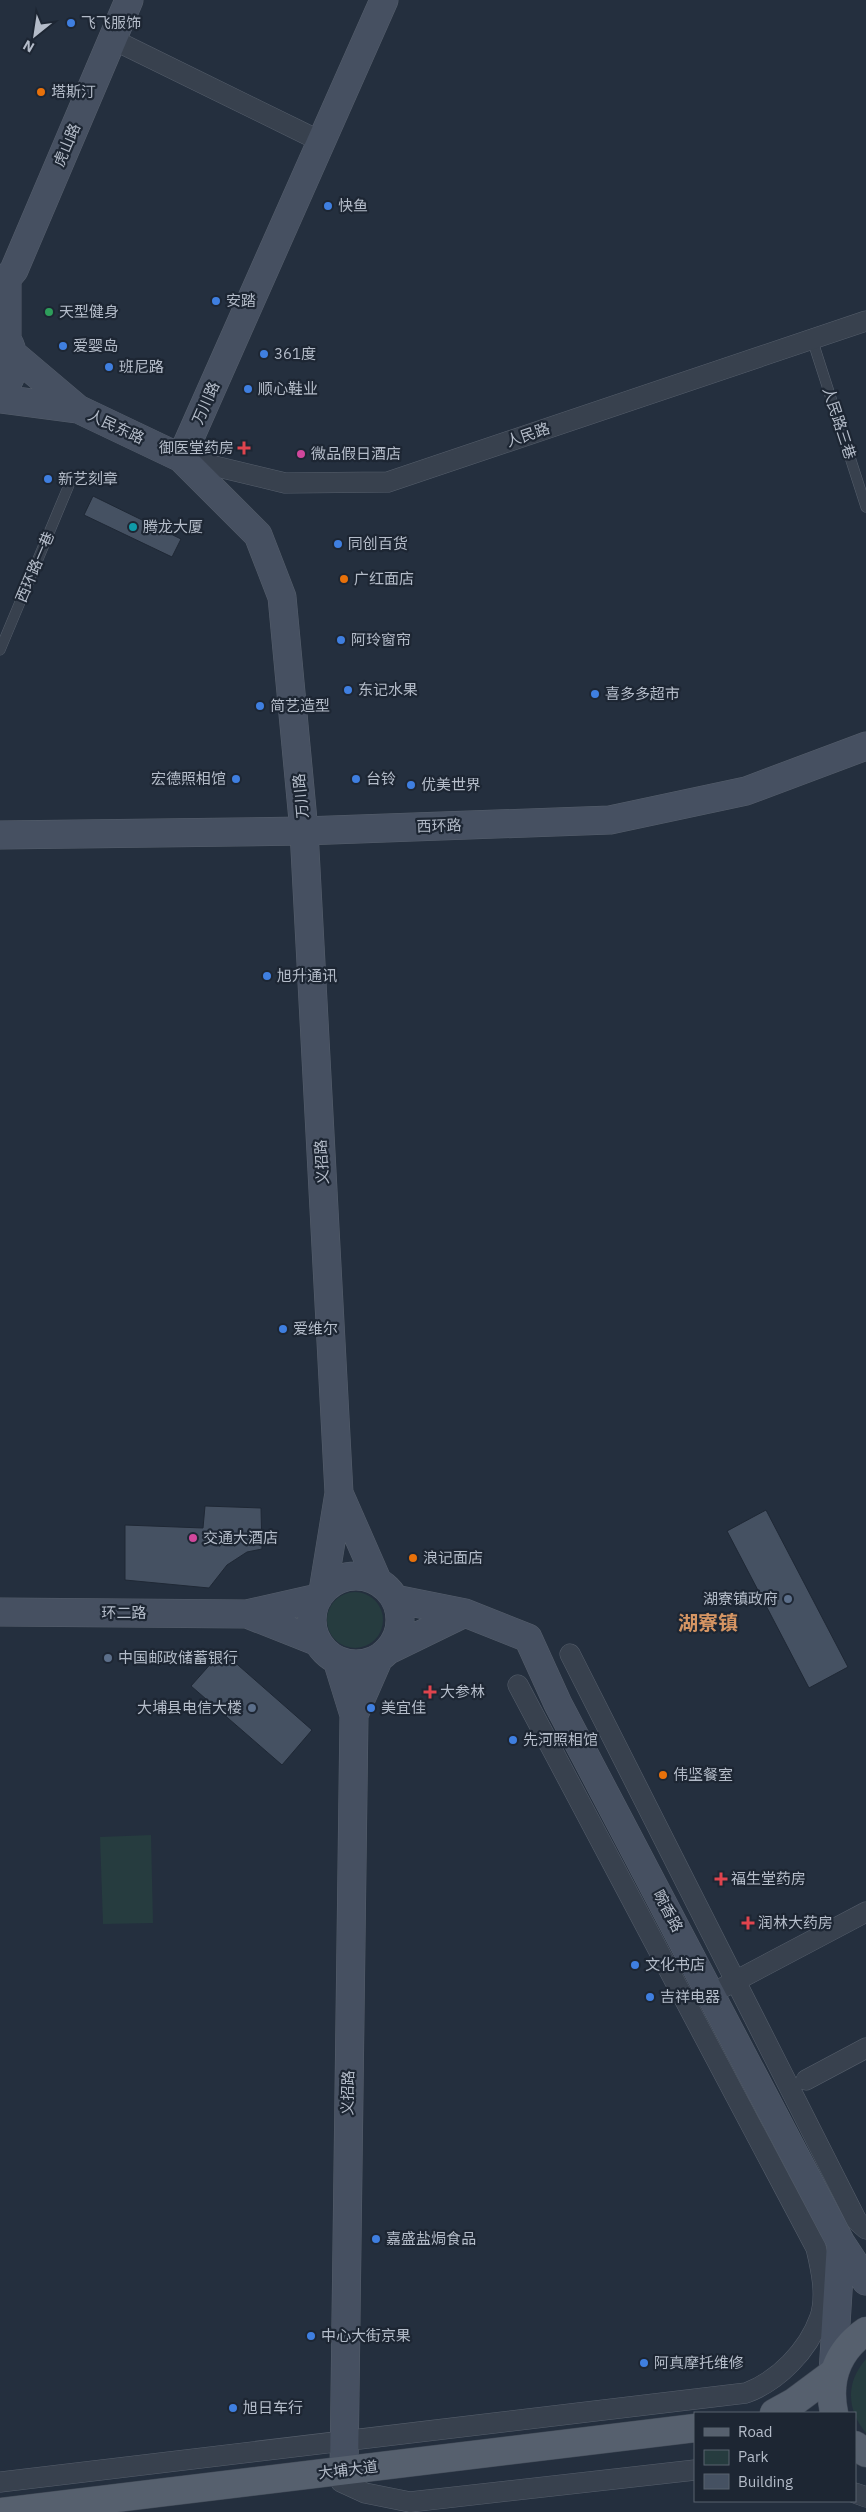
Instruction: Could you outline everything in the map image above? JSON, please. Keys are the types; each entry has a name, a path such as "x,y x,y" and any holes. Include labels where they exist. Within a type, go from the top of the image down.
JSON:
{"main road":[{"name":"虎山路","path":"4,283 14,270 129,0"},
{"name":"万川路","path":"304,831 282,597 258,536 181,458 384,0"},
{"path":"0,392 12,375 6,341 4,283"},
{"path":"6,341 78,409"},
{"path":"0,399 78,409"},
{"name":"人民东路","path":"78,409 181,458"},
{"name":"西环路","path":"0,835 304,831 610,820 746,791 866,746"},
{"name":"义招路","path":"304,831 340,1493"},
{"path":"340,1493 401,1620 399,1634 383,1655 354,1714"},
{"path":"340,1493 320,1594 313,1608 311,1621 327,1651 354,1714"},
{"path":"247,1614 320,1594 341,1578 354,1576 369,1578 386,1591"},
{"name":"畹香路","path":"386,1591 465,1613 528,1638 558,1704 712,1994 841,2243 866,2281"},
{"name":"环二路","path":"0,1612 247,1614"},
{"path":"247,1614 357,1665 371,1662 465,1613"},
{"name":"义招路","path":"342,2476 354,1714"},
{"path":"834,2412 831,2401 841,2243"},
{"path":"776,2412 794,2402 834,2373 846,2348 866,2331"},
{"name":"大埔大道","path":"94,2512 694,2428"},
{"name":"大埔大道","path":"1,2512 694,2440"}],"street":[{"path":"112,39 320,141"},
{"name":"人民路","path":"181,458 284,483 388,482 866,321"},
{"path":"570,1654 857,2221 866,2229"},
{"path":"0,2482 746,2393 762,2387 782,2372 804,2348 820,2316 823,2278 816,2248 518,1685"},
{"path":"712,1994 866,1912"},
{"path":"806,2080 865,2050"},
{"path":"342,2476 365,2493 410,2502 694,2470"}],"lane":[{"name":"人民路三巷","path":"812,339 866,507"},
{"name":"西环路一巷","path":"0,650 69,484"}],"green space":[{"path":"349,1592 361,1592 371,1596 379,1604 383,1620 379,1636 371,1644 361,1648 349,1648 339,1644 331,1636 327,1626 327,1614 331,1604 339,1596"},
{"path":"151,1835 153,1923 103,1924 100,1837"},
{"path":"866,2359 866,2433 852,2406 852,2387 854,2377"}],"building":[{"name":"腾龙大厦","path":"93,496 181,539 172,557 84,515"},
{"name":"交通大酒店","path":"205,1506 261,1508 262,1549 247,1552 227,1565 209,1588 125,1580 125,1525 203,1528"},
{"name":"湖寮镇政府","path":"766,1510 848,1667 809,1688 727,1531"},
{"name":"大埔县电信大楼","path":"222,1651 312,1730 282,1765 191,1686"}],"place":[{"name":"飞飞服饰","path":"71,23"},
{"name":"塔斯汀","path":"41,92"},
{"name":"快鱼","path":"328,206"},
{"name":"安踏","path":"216,301"},
{"name":"天型健身","path":"49,312"},
{"name":"爱婴岛","path":"63,346"},
{"name":"361度","path":"264,354"},
{"name":"班尼路","path":"109,367"},
{"name":"顺心鞋业","path":"248,389"},
{"name":"御医堂药房","path":"244,448"},
{"name":"微品假日酒店","path":"301,454"},
{"name":"新艺刻章","path":"48,479"},
{"name":"腾龙大厦","path":"133,527"},
{"name":"同创百货","path":"338,544"},
{"name":"广红面店","path":"344,579"},
{"name":"阿玲窗帘","path":"341,640"},
{"name":"东记水果","path":"348,690"},
{"name":"喜多多超市","path":"595,694"},
{"name":"简艺造型","path":"260,706"},
{"name":"宏德照相馆","path":"236,779"},
{"name":"台铃","path":"356,779"},
{"name":"优美世界","path":"411,785"},
{"name":"旭升通讯","path":"267,976"},
{"name":"爱维尔","path":"283,1329"},
{"name":"交通大酒店","path":"193,1538"},
{"name":"浪记面店","path":"413,1558"},
{"name":"湖寮镇政府","path":"788,1599"},
{"name":"中国邮政储蓄银行","path":"108,1658"},
{"name":"大参林","path":"430,1692"},
{"name":"大埔县电信大楼","path":"252,1708"},
{"name":"美宜佳","path":"371,1708"},
{"name":"先河照相馆","path":"513,1740"},
{"name":"伟坚餐室","path":"663,1775"},
{"name":"福生堂药房","path":"721,1879"},
{"name":"润林大药房","path":"748,1923"},
{"name":"文化书店","path":"635,1965"},
{"name":"吉祥电器","path":"650,1997"},
{"name":"嘉盛盐焗食品","path":"376,2239"},
{"name":"中心大街京果","path":"311,2336"},
{"name":"阿真摩托维修","path":"644,2363"},
{"name":"旭日车行","path":"233,2408"}],"district":[{"name":"湖寮镇","path":"708,1623"}]}
